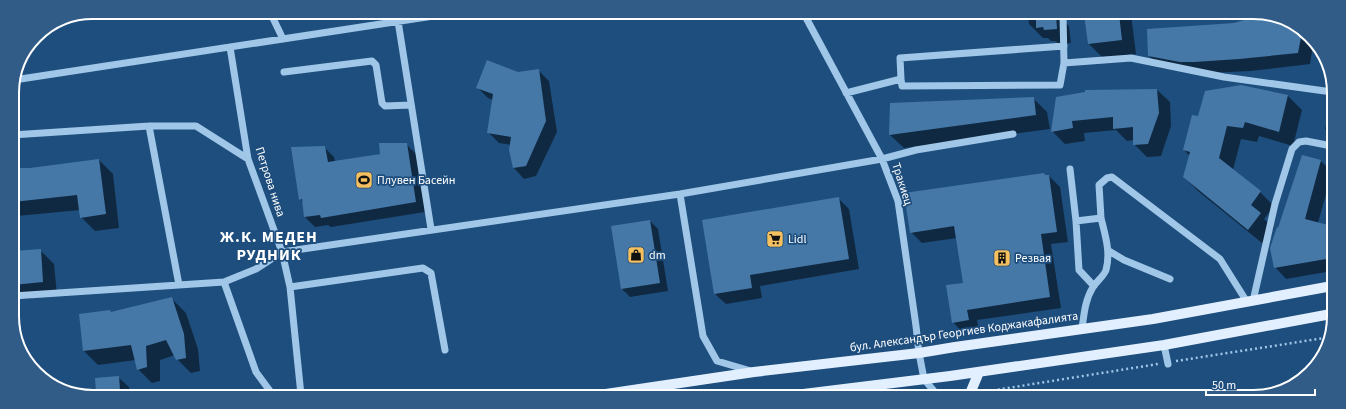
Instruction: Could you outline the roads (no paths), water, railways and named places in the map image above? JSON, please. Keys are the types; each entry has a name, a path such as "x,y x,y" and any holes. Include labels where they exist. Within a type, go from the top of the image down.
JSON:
{"main road":[{"name":"бул. Александър Георгиев Коджакафалията","path":"633,390 754,372 919,353 1153,319 1327,287"},
{"path":"835,390 979,372 1164,345 1327,315"},
{"path":"972,390 979,372"}],"street":[{"path":"273,19 283,39"},
{"path":"20,79 410,19"},
{"name":"Тракиец","path":"807,19 882,159 898,201 924,379"},
{"path":"1062,19 1064,46 1064,63 1060,85 902,86 900,58 1064,46"},
{"path":"398,21 431,229"},
{"name":"Петрова нива","path":"230,47 248,159 282,252 290,287 300,390"},
{"path":"1064,63 1131,58 1224,77 1327,91"},
{"path":"284,72 372,61 376,65 382,103 385,106 411,105"},
{"path":"846,93 901,79"},
{"path":"19,135 149,126 196,126 248,159"},
{"path":"149,126 179,285"},
{"path":"19,296 224,282 256,269 282,252 431,229 680,194 882,159 916,150 1013,134"},
{"path":"1250,301 1275,204 1292,149 1299,142 1306,141 1327,145"},
{"path":"1070,169 1076,222 1079,270 1094,286"},
{"path":"1082,329 1084,308 1088,296 1106,271 1109,250 1101,218 1099,185 1107,178 1112,177 1220,258 1250,301"},
{"path":"680,194 703,336 717,361 754,372"},
{"path":"1076,222 1101,218"},
{"path":"1109,250 1124,260 1170,279"},
{"path":"290,287 423,268 431,273 445,350"},
{"path":"224,282 256,372 269,390"},
{"path":"1164,345 1168,363"},
{"path":"924,379 933,390"}],"place":[{"name":"Плувен Басейн","path":"364,180"},
{"name":"Lidl","path":"775,239"},
{"name":"dm","path":"636,255"},
{"name":"Резвая","path":"1002,258"}],"district":[{"name":"Ж.К. МЕДЕН РУДНИК","path":"269,246"}]}
